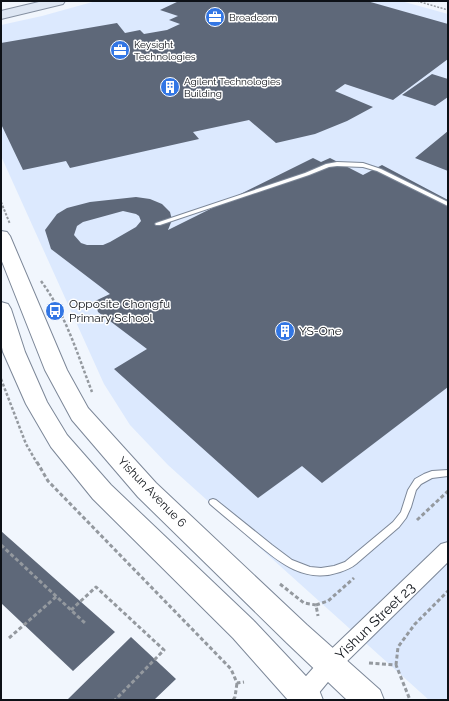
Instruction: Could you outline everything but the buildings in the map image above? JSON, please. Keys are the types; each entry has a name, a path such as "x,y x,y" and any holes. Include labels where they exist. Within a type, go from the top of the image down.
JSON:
{"main road":[{"path":"1,3 10,1"},
{"path":"1,15 60,1"},
{"name":"Yishun Avenue 6","path":"6,232 56,370 80,414 147,490 369,700"},
{"path":"1,309 14,352 31,391 59,441 102,492 243,629 303,698"}],"street":[{"name":"Yishun Street 23","path":"303,698 330,664 448,550"}],"lane":[{"path":"158,224 307,174 328,165 337,164 355,164 370,167 448,204"},
{"path":"213,502 287,563 302,569 319,572 335,570 350,564 402,517 409,504 412,489 418,481 439,473 448,473"}],"path":[{"path":"417,1 448,10"},
{"path":"1,202 6,232"},
{"path":"40,279 60,308 73,338 92,394"},
{"path":"1,379 26,444 48,481 231,669 237,683 235,697 233,700"},
{"path":"1,544 86,624"},
{"path":"275,580 304,603 316,606 318,616"},
{"path":"71,610 96,587 164,650 115,700"},
{"path":"410,700 396,665 398,646 415,624 448,591"},
{"path":"9,638 56,596"},
{"path":"369,663 396,665"},
{"path":"237,683 244,682"}],"shaded area":[{"path":"96,1 401,1 448,14 448,700 429,700 168,465 130,425 104,384 1,156 1,25 42,16"}],"place":[{"name":"Broadcom","path":"215,17"},
{"name":"Keysight Technologies","path":"120,50"},
{"name":"Agilent Technologies Building","path":"170,87"},
{"name":"Opposite Chongfu Primary School","path":"55,311"},
{"name":"YS-One","path":"285,331"}]}
